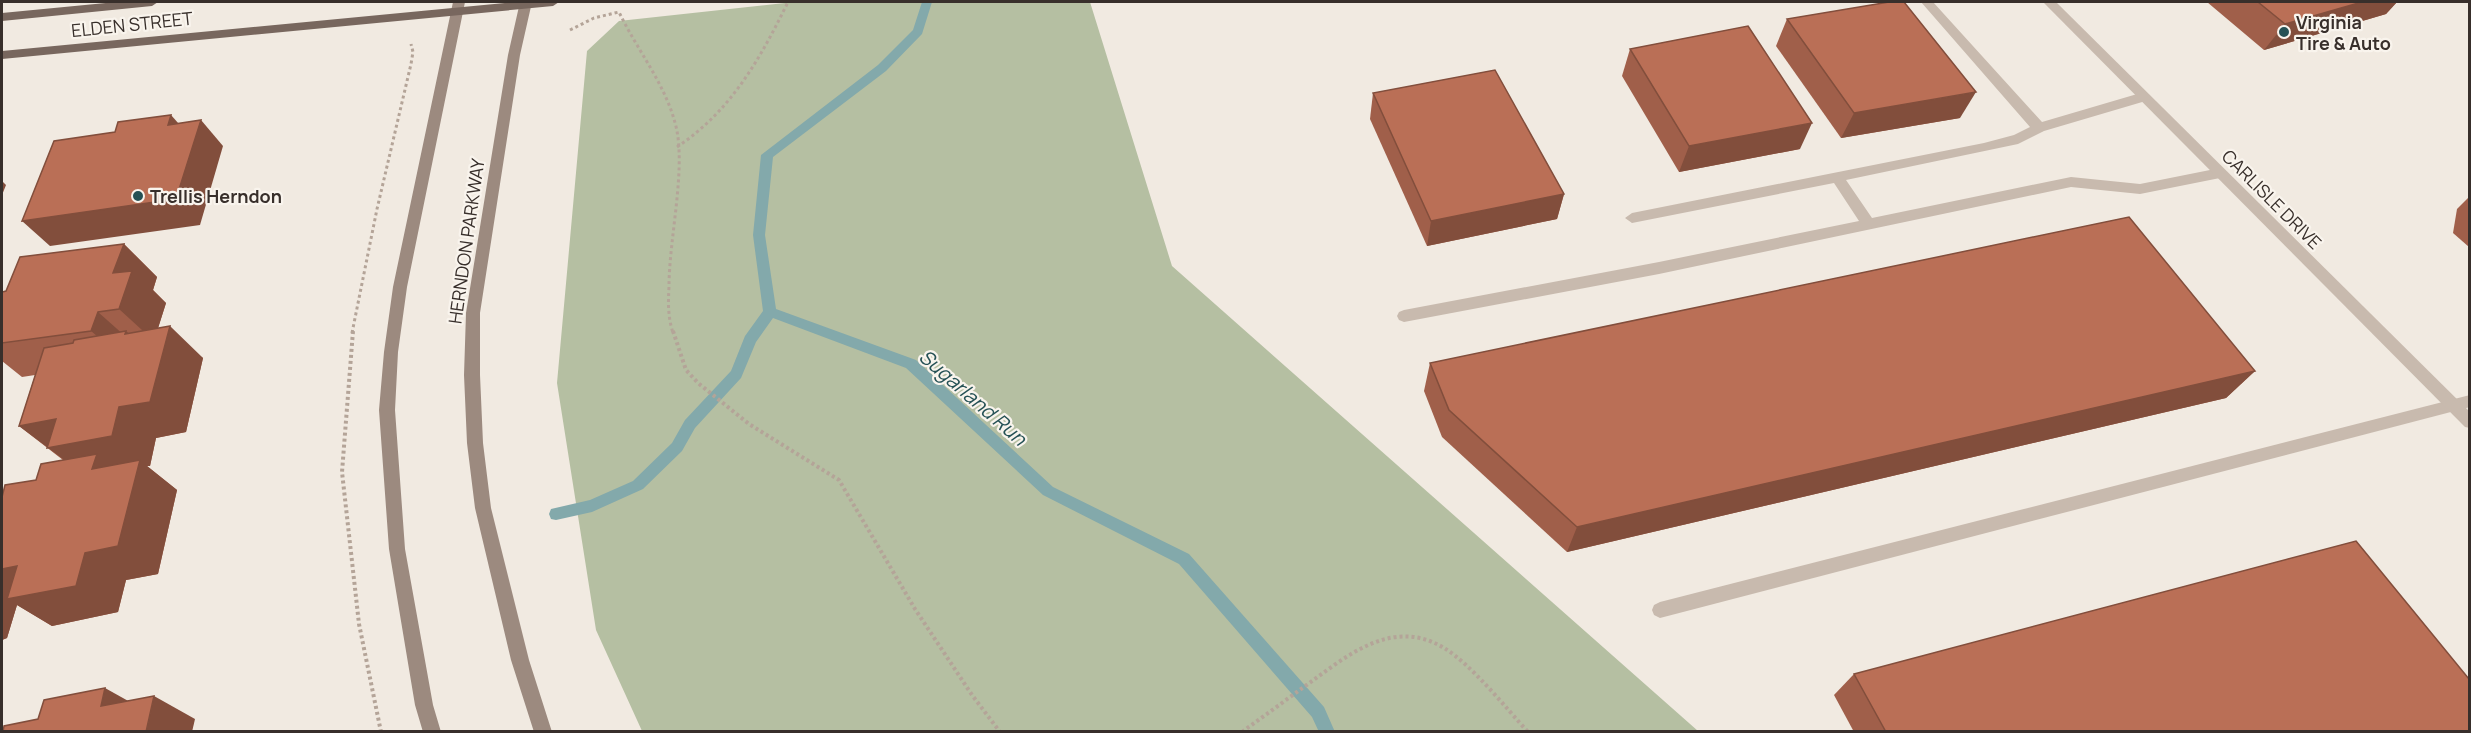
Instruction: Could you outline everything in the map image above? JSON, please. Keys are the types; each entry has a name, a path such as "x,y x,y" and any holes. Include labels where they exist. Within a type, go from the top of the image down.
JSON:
{"main road":[{"name":"ELDEN STREET","path":"2,17 152,2"},
{"name":"ELDEN STREET","path":"2,55 458,6 553,2"},
{"name":"HERNDON PARKWAY","path":"526,3 514,55 473,313 472,375 475,443 483,508 520,660 543,732"},
{"path":"432,732 424,705 397,549 387,410 391,352 400,287 458,6"}],"street":[{"path":"1927,2 2039,128"},
{"name":"CARLISLE DRIVE","path":"2049,2 2469,422"},
{"path":"1632,218 1984,148 2018,139 2039,128 2144,97"},
{"path":"1404,316 1659,268 2071,182 2140,189 2220,173"},
{"path":"1837,177 1868,224"},
{"path":"1660,610 2469,401"}],"path":[{"path":"677,147 699,134 734,98 788,2"},
{"path":"570,30 594,18 619,12 634,43 664,89 677,132 679,165 669,259 668,318 686,370 698,383 749,424 839,480 915,609 972,695 1000,732"},
{"path":"381,732 359,624 342,472 352,335 377,209 413,52 412,45 402,41"},
{"path":"1242,732 1356,649 1379,640 1400,637 1421,640 1443,648 1478,677 1528,732"}],"green space":[{"path":"794,2 1090,2 1172,266 1698,731 642,731 596,630 557,383 587,51 619,21"}],"building":[{"path":"1889,2 1904,2 1976,92 1854,113 1787,19"},
{"path":"2258,2 2362,2 2285,24"},
{"path":"1748,26 1812,123 1689,146 1630,49"},
{"path":"1495,70 1564,194 1431,221 1373,93"},
{"path":"171,115 168,125 201,120 176,199 22,221 54,141 115,132 118,122"},
{"path":"2129,217 2255,371 1577,527 1449,410 1430,363"},
{"path":"124,244 113,273 132,271 119,309 98,312 91,331 2,343 2,292 6,291 20,257"},
{"path":"170,326 150,402 119,407 112,436 47,448 56,419 19,426 44,348 73,343 74,340"},
{"path":"97,454 92,469 140,460 118,546 85,553 76,586 7,599 17,566 2,569 2,497 5,485 36,480 41,464"},
{"path":"2356,541 2469,679 2469,732 1886,732 1854,674"},
{"path":"105,688 101,706 154,696 146,732 3,732 4,726 38,719 44,700"}],"waterway":[{"name":"Sugarland Run","path":"770,312 759,235 767,155 882,68 918,31 927,2"},
{"path":"556,514 592,506 638,485 677,447 690,424 736,374 750,340 770,312"},
{"name":"Sugarland Run","path":"770,312 911,364 1048,491 1184,559 1318,712 1327,732"}],"place":[{"name":"Virginia Tire & Auto","path":"2284,32"},
{"name":"Trellis Herndon","path":"138,196"}]}
